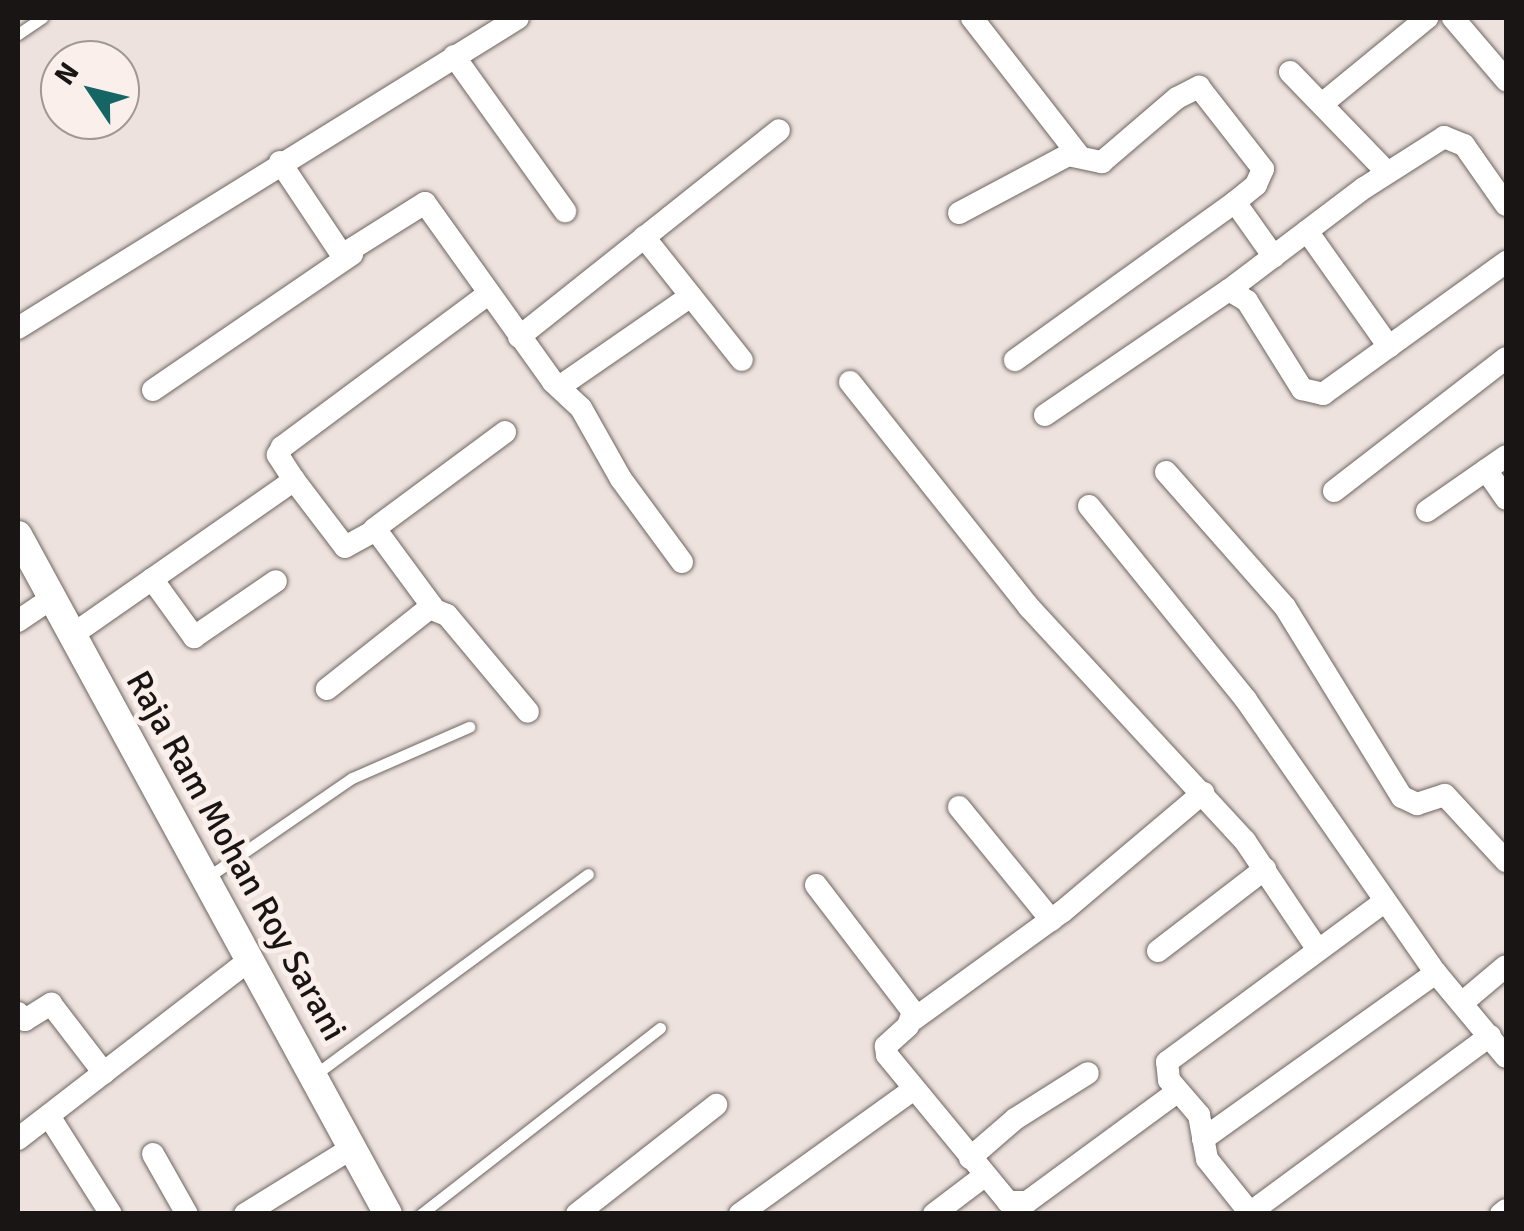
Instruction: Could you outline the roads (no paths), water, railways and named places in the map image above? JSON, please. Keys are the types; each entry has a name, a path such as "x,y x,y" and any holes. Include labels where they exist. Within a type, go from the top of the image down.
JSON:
{"street":[{"path":"18,328 280,162 518,18"},
{"path":"972,18 1076,153 1102,162 1177,98 1198,88 1263,169 1256,185 1235,202 1015,360"},
{"path":"1322,104 1427,18"},
{"path":"1453,18 1506,80"},
{"path":"454,56 565,211"},
{"path":"1290,72 1387,172"},
{"path":"519,336 779,130"},
{"path":"1044,415 1229,290 1387,172 1455,136 1506,205"},
{"path":"959,212 1076,153"},
{"path":"280,162 336,252 352,254"},
{"path":"1235,202 1274,257"},
{"path":"153,390 425,203 519,336 559,388 581,408 621,479 682,562"},
{"path":"1308,231 1389,346"},
{"path":"644,236 742,360"},
{"path":"1229,290 1247,302 1311,394 1323,394 1506,262"},
{"path":"488,294 282,447 278,455 344,547 504,432"},
{"path":"559,388 691,296"},
{"path":"1334,491 1506,358"},
{"path":"850,382 1029,608 1203,793 1265,869 1318,950"},
{"path":"1427,511 1506,456"},
{"path":"1486,470 1506,498"},
{"path":"1166,472 1298,625 1402,797 1417,804 1445,795 1506,862"},
{"path":"72,635 294,480"},
{"path":"1089,506 1246,700 1436,973 1506,1057"},
{"path":"374,529 432,609 447,615 528,712"},
{"name":"Raja Ram Mohan Roy Sarani","path":"18,535 388,1214"},
{"path":"152,580 194,638 276,582"},
{"path":"18,620 52,598"},
{"path":"326,690 432,609"},
{"path":"1178,1091 1028,1202 1008,1202 914,1089 886,1046 914,1019 1052,920 1203,793"},
{"path":"959,807 1052,920"},
{"path":"1158,951 1265,869"},
{"path":"816,885 914,1019"},
{"path":"1385,901 1176,1052 1165,1071 1199,1115 1207,1159 1251,1213 1490,1036"},
{"path":"18,1140 250,960"},
{"path":"1462,1004 1506,966"},
{"path":"1203,1139 1436,973"},
{"path":"18,1013 25,1020 51,1004 104,1073"},
{"path":"934,1214 1015,1119 1088,1073"},
{"path":"740,1214 914,1089"},
{"path":"593,1209 716,1105"},
{"path":"48,1116 111,1214"},
{"path":"244,1214 352,1148"},
{"path":"153,1154 187,1214"}],"lane":[{"path":"18,34 42,18"},
{"path":"205,878 352,778 470,727"},
{"path":"313,1076 588,874"},
{"path":"421,1214 660,1028"}]}
